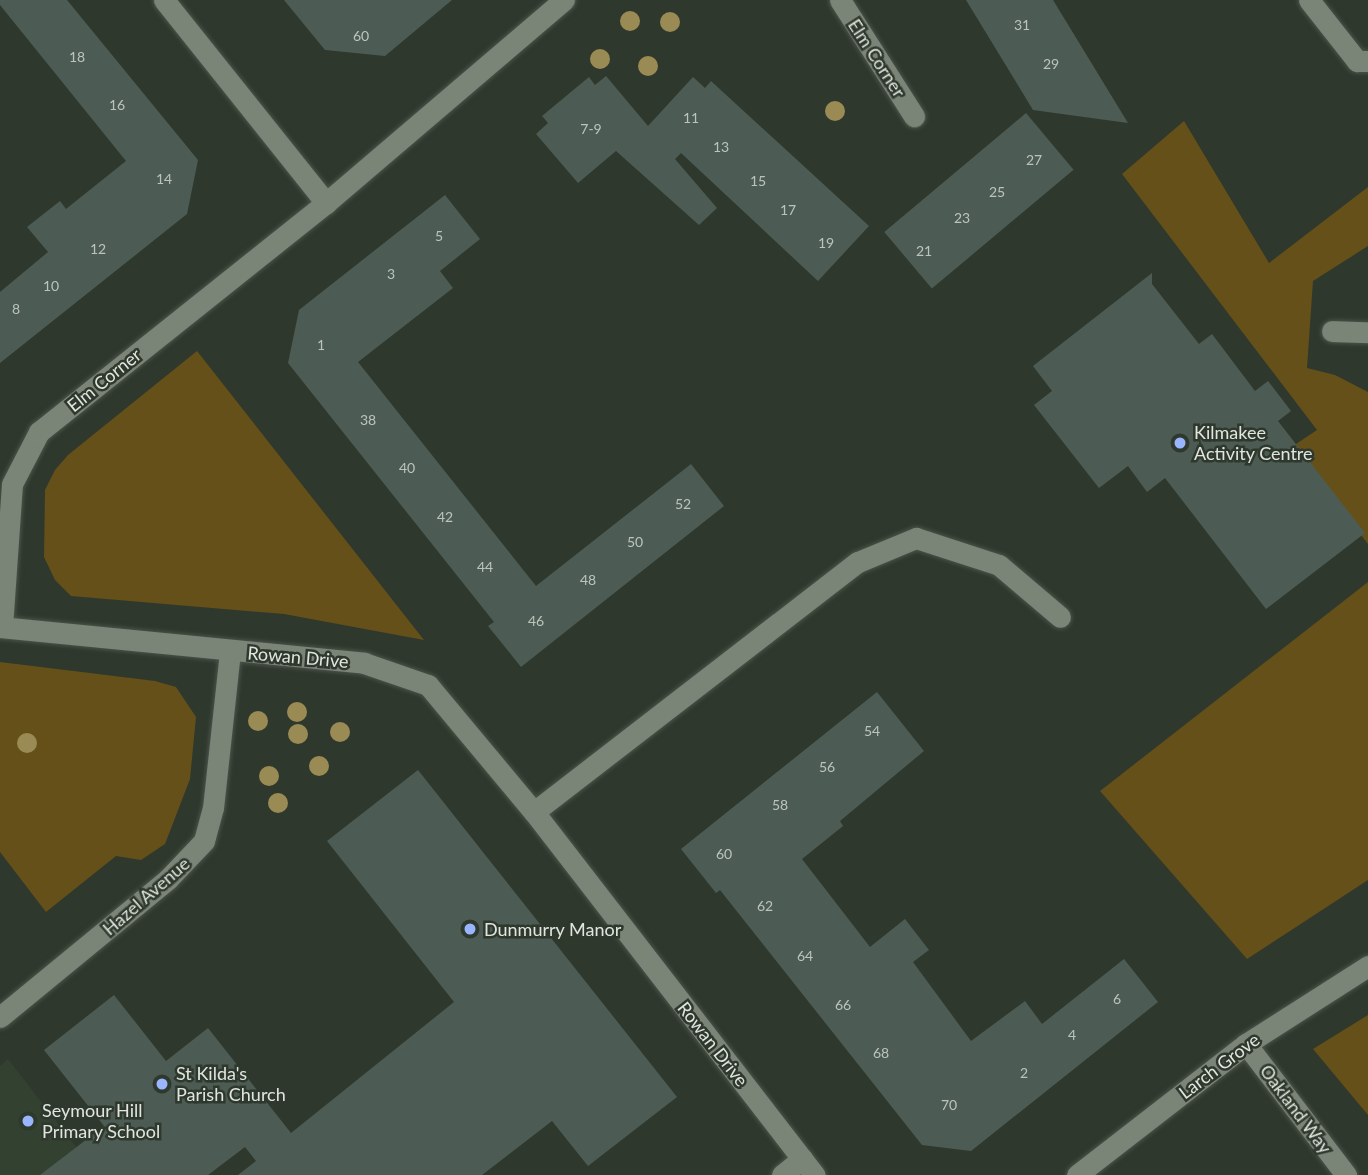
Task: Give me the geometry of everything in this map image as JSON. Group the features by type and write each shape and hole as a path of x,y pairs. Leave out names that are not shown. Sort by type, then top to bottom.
{"street":[{"path":"164,0 326,203"},
{"name":"Elm Corner","path":"1,627 12,484 39,432 326,203 564,0"},
{"name":"Elm Corner","path":"840,0 914,116"},
{"path":"1309,0 1357,61 1368,61"},
{"path":"1332,331 1368,332"},
{"path":"534,812 858,562 916,538 999,565 1060,617"},
{"name":"Rowan Drive","path":"1,627 364,663 428,685 534,812 808,1167"},
{"name":"Hazel Avenue","path":"0,1017 159,887 204,841 213,808 230,651"},
{"name":"Larch Grove","path":"1077,1175 1246,1044 1368,966"},
{"name":"Oakland Way","path":"1246,1044 1346,1175"},
{"path":"782,1175 808,1167"}],"shaded area":[{"path":"1184,121 1269,263 1368,187 1368,246 1313,281 1307,368 1335,375 1368,392 1368,544 1293,446 1317,430 1122,174"},
{"path":"197,351 424,640 284,614 71,596 55,580 44,557 45,490 55,470 68,455"},
{"path":"1368,582 1368,880 1247,959 1100,791"},
{"path":"0,662 155,681 176,687 196,717 190,779 165,844 141,860 116,856 46,912 0,852"},
{"path":"1368,1015 1368,1115 1313,1049"},
{"name":"Seymour Hill Primary School","path":"8,1059 98,1175 0,1175 0,1066"}],"building":[{"path":"0,0 67,0 198,160 187,214 0,363 0,292 48,252 27,227 60,201 66,209 126,161 0,5"},
{"path":"284,0 452,0 385,56 325,50"},
{"path":"966,0 1053,0 1128,123 1033,110"},
{"path":"606,76 648,126 693,77 705,88 711,81 869,226 818,281 681,153 675,159 717,208 699,225 616,151 578,183 536,134 548,123 542,116 589,77 595,85"},
{"path":"1026,113 1074,170 932,289 884,232"},
{"path":"445,195 480,239 440,271 453,288 358,362 536,586 691,464 724,506 521,667 488,626 494,622 288,363 299,310"},
{"name":"Kilmakee Activity Centre","path":"1152,273 1152,284 1199,344 1212,334 1255,391 1268,381 1291,411 1278,421 1365,533 1266,609 1165,478 1147,492 1128,466 1099,488 1034,405 1052,391 1033,366"},
{"path":"877,692 924,751 840,821 843,826 802,859 870,947 905,919 929,950 913,962 971,1041 1025,1001 1042,1024 1124,959 1158,1002 971,1151 922,1145 720,890 716,893 681,849"},
{"name":"Dunmurry Manor","path":"418,770 677,1097 588,1166 552,1121 482,1175 238,1175 256,1161 245,1147 208,1175 40,1175 104,1126 44,1050 114,995 166,1061 208,1028 291,1133 454,1002 327,841"}],"place":[{"name":"Kilmakee Activity Centre","path":"1180,443"},
{"name":"Dunmurry Manor","path":"470,929"},
{"name":"St Kilda's Parish Church","path":"162,1084"},
{"name":"Seymour Hill Primary School","path":"28,1121"}]}
